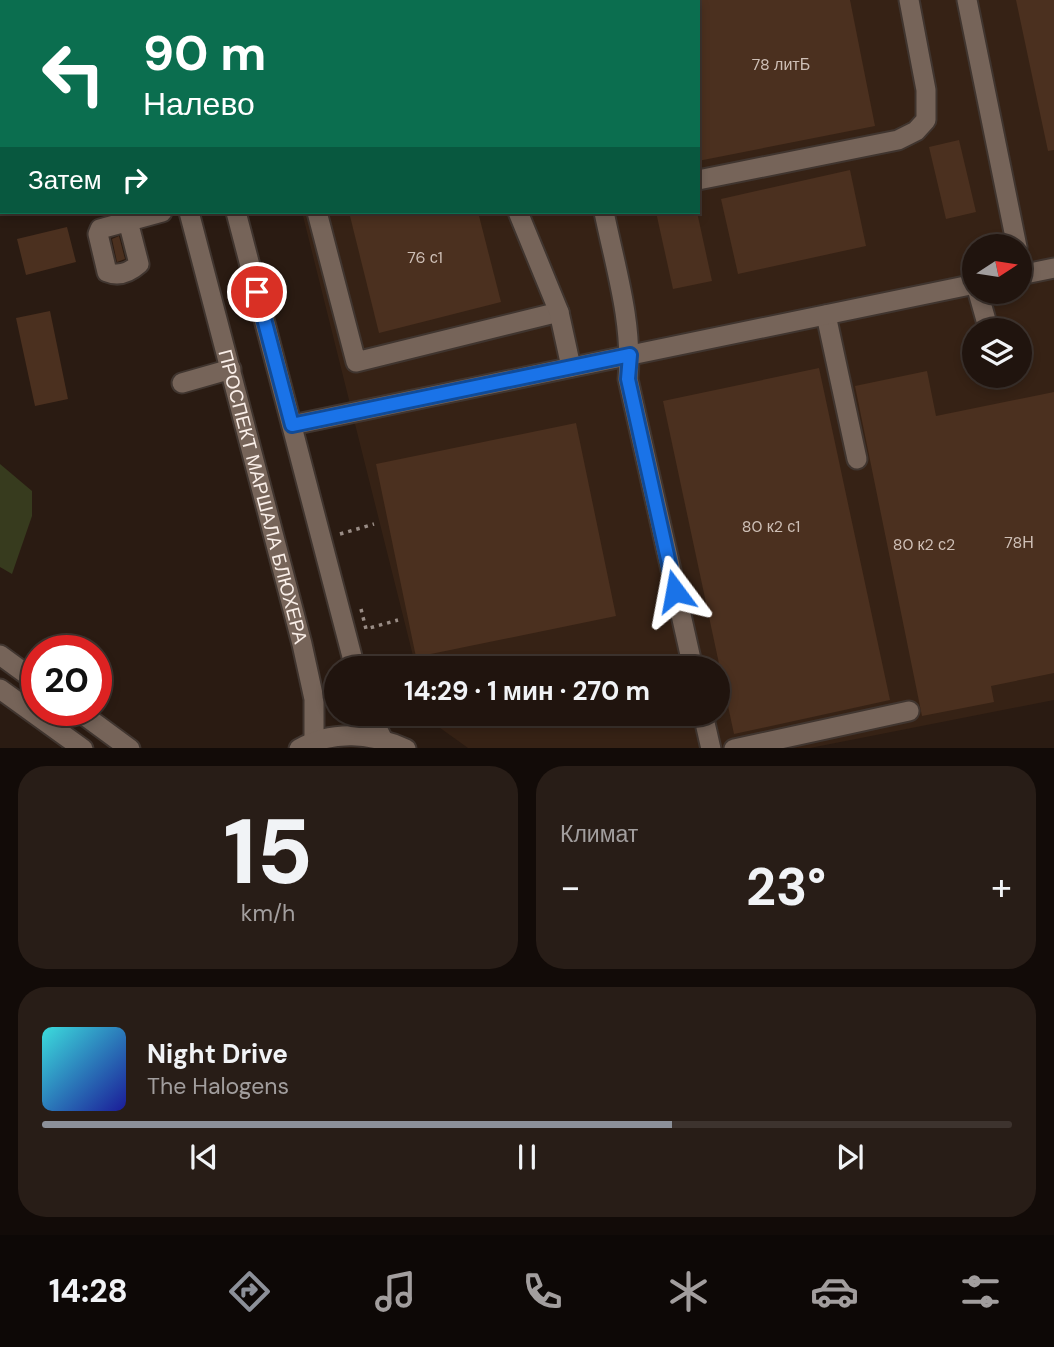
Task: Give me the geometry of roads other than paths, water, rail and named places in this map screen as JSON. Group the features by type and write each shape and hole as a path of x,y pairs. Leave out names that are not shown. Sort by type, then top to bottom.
{"street":[{"path":"700,180 898,140 916,131 926,120 926,90 909,0"},
{"path":"967,0 1014,234"},
{"path":"128,221 154,214"},
{"name":"ПРОСПЕКТ МАРШАЛА БЛЮХЕРА","path":"191,214 314,699 306,745"},
{"path":"237,214 352,656"},
{"path":"318,214 356,362 559,312"},
{"path":"519,214 559,312 571,367"},
{"path":"604,214 630,355 630,390 690,656"},
{"path":"1032,269 1054,268"},
{"path":"292,425 962,287"},
{"path":"826,315 857,459"},
{"path":"182,383 231,369"},
{"path":"0,655 21,670"},
{"path":"0,689 83,748"},
{"path":"734,748 909,711"},
{"path":"99,726 130,748"},
{"path":"376,726 383,740"},
{"path":"706,726 711,748"},
{"path":"306,745 351,735 383,740 406,748"}]}
